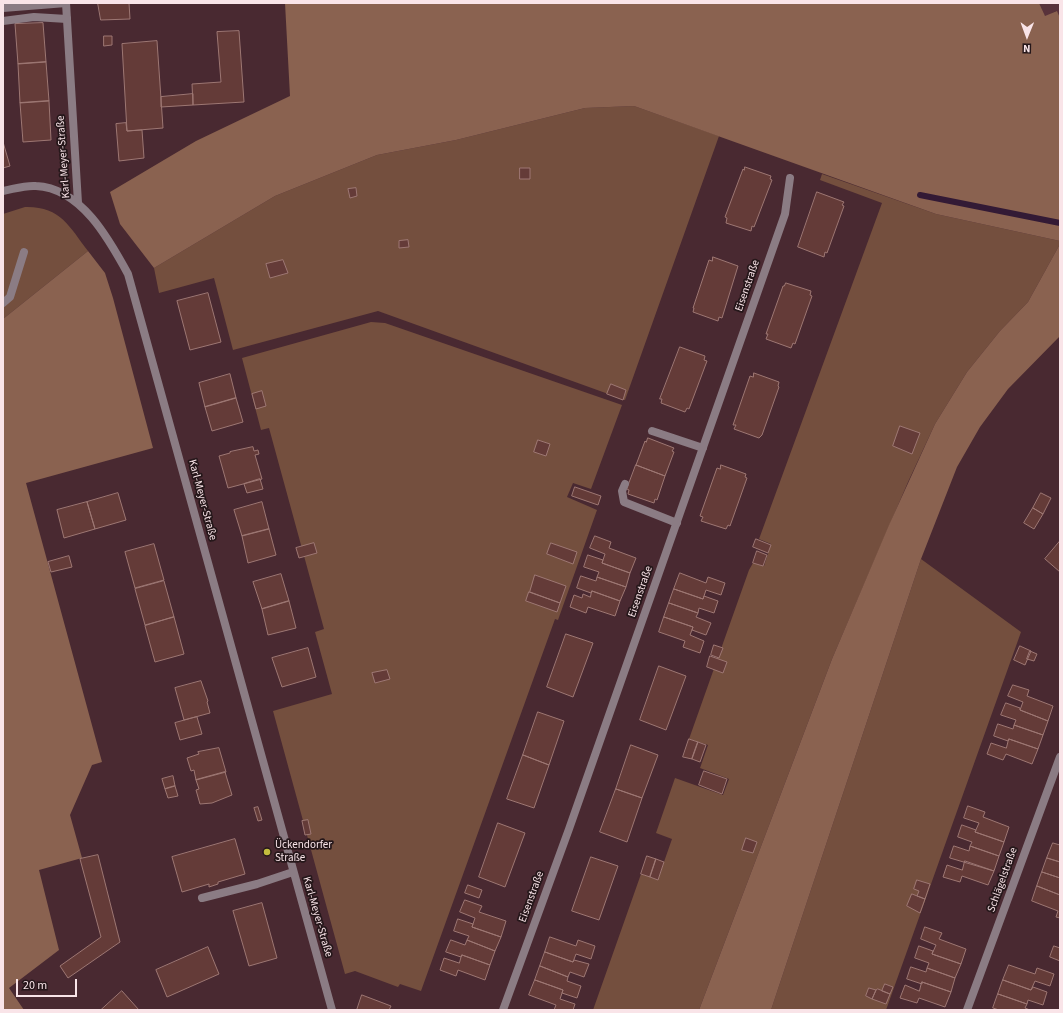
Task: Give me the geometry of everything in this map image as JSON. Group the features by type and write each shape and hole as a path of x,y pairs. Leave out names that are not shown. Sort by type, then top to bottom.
{"street":[{"path":"3,8 66,3"},
{"name":"Karl-Meyer-Straße","path":"66,3 78,203 99,228 122,261 135,293 332,1010"},
{"path":"3,21 34,17 67,18"},
{"name":"Eisenstraße","path":"503,1010 677,524 785,214 790,178"},
{"path":"3,191 30,186 43,186 65,193 78,203"},
{"path":"3,302 10,297 24,252"},
{"path":"652,431 703,448"},
{"path":"625,484 622,491 624,502 677,524"},
{"name":"Schlägelstraße","path":"967,1010 1060,757"},
{"path":"202,898 257,884 293,872"}],"shaded area":[{"path":"285,3 1039,3 1045,16 1057,11 1060,18 1060,241 936,214 634,106 585,108 456,140 377,155 275,196 154,268 120,224 110,192 196,141 290,96"},
{"path":"1039,3 1060,3 1060,18 1056,11 1045,17"},
{"path":"634,106 719,136 625,400 378,311 233,350 214,278 159,293 154,268 275,196 377,155 456,140 585,108"},
{"path":"822,174 936,214 1060,241 1060,244 1028,302 1000,331 967,372 935,424 908,482 832,659 699,1010 593,1010 641,874 658,879 672,839 656,833 675,778 723,795 729,779 700,768 708,745 689,739 749,570 753,563 764,566 771,544 759,539 882,203 820,180"},
{"path":"25,207 47,210 55,214 69,226 88,251 3,319 3,214"},
{"path":"1060,244 1060,336 1008,389 980,427 957,467 921,559 771,1010 699,1010 832,659 889,525 935,424 967,372 1000,331 1028,302"},
{"path":"88,251 105,273 153,448 26,483 102,762 92,765 70,815 82,858 39,870 59,950 9,988 24,1010 3,1010 3,319"},
{"path":"371,322 385,323 622,405 591,489 573,483 567,497 597,510 558,620 555,619 421,991 400,984 398,987 355,971 345,974 273,711 332,694 315,632 324,629 269,428 261,430 242,358"},
{"path":"921,559 1021,632 886,1010 771,1010"}],"building":[{"path":"98,3 129,3 130,19 101,20"},
{"path":"43,23 46,62 18,64 15,24"},
{"path":"239,31 244,102 193,105 192,84 221,82 217,32"},
{"path":"104,36 112,36 112,45 104,46"},
{"path":"157,41 163,128 127,131 122,44"},
{"path":"46,62 49,101 20,103 18,64"},
{"path":"193,94 193,105 161,107 161,97"},
{"path":"49,101 51,140 23,142 20,103"},
{"path":"126,123 127,131 142,130 144,158 119,161 116,124"},
{"path":"3,142 10,166 3,168"},
{"path":"745,167 771,176 770,179 772,180 754,227 752,226 751,231 726,223 727,218 725,217"},
{"path":"520,168 530,168 530,179 520,179"},
{"path":"356,188 357,196 350,198 348,189"},
{"path":"817,192 844,202 842,205 844,206 827,253 825,252 824,257 798,247"},
{"path":"408,240 409,247 399,248 399,241"},
{"path":"713,257 738,266 722,318 719,317 718,321 693,312 709,260 712,261"},
{"path":"283,260 288,273 270,278 266,264"},
{"path":"786,283 811,291 810,295 812,296 795,344 793,343 791,348 766,339 768,334 766,334 783,286"},
{"path":"208,293 221,342 190,350 177,301"},
{"path":"680,347 705,356 704,360 707,361 689,409 687,408 685,412 661,403 662,399 660,399"},
{"path":"754,373 779,382 779,387 762,435 759,438 734,429 736,425 733,425 750,376 753,377"},
{"path":"230,374 236,398 205,407 199,383"},
{"path":"611,384 626,390 623,400 607,394"},
{"path":"262,391 266,406 256,409 252,394"},
{"path":"236,398 243,422 212,431 205,407"},
{"path":"900,426 920,433 912,454 893,446"},
{"path":"648,438 674,448 672,451 674,452 665,476 636,465 645,441 646,442"},
{"path":"538,440 550,444 546,456 534,452"},
{"path":"253,447 254,451 258,450 259,454 255,455 262,479 228,488 219,456"},
{"path":"636,465 665,476 657,500 655,499 654,503 628,494 629,490 627,489"},
{"path":"721,465 746,474 745,477 747,478 730,526 728,525 726,529 701,521 703,517 700,516 717,468 720,469"},
{"path":"260,479 263,489 247,493 244,484"},
{"path":"575,487 601,496 598,505 572,496"},
{"path":"118,493 126,520 95,529 87,502"},
{"path":"1041,493 1051,498 1043,514 1033,508"},
{"path":"87,502 95,529 64,538 57,510"},
{"path":"262,502 269,529 242,536 234,510"},
{"path":"1033,508 1043,514 1034,529 1024,523"},
{"path":"269,529 276,555 248,563 242,536"},
{"path":"595,536 611,542 609,548 636,558 630,573 602,563 605,554 590,548"},
{"path":"756,539 771,545 768,553 753,547"},
{"path":"1060,541 1060,572 1045,559"},
{"path":"314,543 317,553 299,558 296,548"},
{"path":"551,543 577,552 573,564 547,554"},
{"path":"154,544 164,580 135,588 125,552"},
{"path":"757,551 767,555 763,566 753,563"},
{"path":"588,555 603,560 602,563 630,573 626,587 597,577 599,572 584,567"},
{"path":"69,556 72,567 51,572 48,562"},
{"path":"680,573 706,583 708,577 725,583 721,595 706,590 703,599 674,589"},
{"path":"281,574 289,601 262,609 253,582"},
{"path":"535,575 566,586 560,603 530,592"},
{"path":"581,576 596,581 597,577 626,587 620,601 592,591 591,593 577,588"},
{"path":"164,581 174,617 145,625 135,589"},
{"path":"674,589 703,599 704,596 718,601 714,613 699,608 698,613 669,603"},
{"path":"592,591 620,601 615,616 588,607 586,613 570,607 574,595 582,598 583,594 590,597"},
{"path":"529,592 560,603 557,612 526,601"},
{"path":"289,601 296,628 268,635 262,609"},
{"path":"669,603 698,613 696,617 711,623 706,635 692,630 693,627 664,617"},
{"path":"174,617 184,654 155,662 145,626"},
{"path":"664,617 693,627 690,635 704,641 700,653 683,647 685,641 659,632"},
{"path":"566,634 593,643 573,697 547,687"},
{"path":"714,645 723,648 719,658 711,655"},
{"path":"1020,646 1031,651 1025,665 1014,660"},
{"path":"308,648 316,677 282,687 272,658"},
{"path":"1030,651 1037,654 1034,661 1027,659"},
{"path":"710,656 727,662 723,673 707,667"},
{"path":"659,666 686,676 666,730 640,720"},
{"path":"387,670 390,679 375,683 372,673"},
{"path":"201,681 208,701 210,713 184,720 175,688"},
{"path":"1013,685 1029,690 1027,696 1053,706 1048,721 1020,710 1023,702 1008,696"},
{"path":"1006,703 1048,721 1043,735 1014,725 1016,720 1001,715"},
{"path":"538,712 564,721 549,765 523,755"},
{"path":"197,717 202,734 180,740 175,723"},
{"path":"998,724 1013,729 1014,725 1043,735 1038,749 1009,739 1008,741 994,736"},
{"path":"689,739 698,742 692,759 683,757"},
{"path":"1009,739 1038,749 1032,764 1006,754 1003,760 987,754 991,743 1006,748"},
{"path":"698,742 706,745 700,762 692,759"},
{"path":"631,745 658,755 642,798 616,789"},
{"path":"219,748 226,772 196,780 194,770 191,771 187,758 199,754 198,752"},
{"path":"523,755 549,765 534,808 507,799"},
{"path":"704,771 727,779 722,794 699,785"},
{"path":"225,772 232,795 212,803 200,804 196,790 199,789 196,780"},
{"path":"173,776 175,786 165,789 162,779"},
{"path":"175,786 178,796 168,798 165,789"},
{"path":"616,789 642,798 627,842 600,832"},
{"path":"968,806 985,812 983,817 1009,827 1004,842 975,832 979,823 964,818"},
{"path":"258,807 262,820 258,821 254,808"},
{"path":"308,820 311,834 305,835 302,821"},
{"path":"498,823 525,833 505,887 479,877"},
{"path":"962,825 976,830 975,832 1004,842 999,856 970,846 972,842 958,837"},
{"path":"746,838 757,842 753,853 742,850"},
{"path":"235,839 245,874 218,882 218,884 209,887 209,884 182,892 172,857"},
{"path":"1053,843 1060,845 1060,862 1047,858"},
{"path":"954,846 969,851 970,846 999,856 994,871 950,858"},
{"path":"98,855 120,942 68,978 60,966 101,937 80,859"},
{"path":"647,856 656,859 650,877 641,874"},
{"path":"591,857 618,866 599,920 572,911"},
{"path":"1047,858 1060,862 1060,878 1042,872"},
{"path":"656,859 664,862 658,880 650,877"},
{"path":"965,861 994,871 988,885 962,876 960,882 943,877 947,865 962,870"},
{"path":"1042,872 1060,878 1060,895 1037,886"},
{"path":"917,880 930,884 925,899 917,896 919,891 914,889"},
{"path":"468,885 482,890 479,898 465,893"},
{"path":"1037,886 1060,895 1060,918 1056,917 1058,911 1032,901"},
{"path":"912,894 925,899 920,913 907,906"},
{"path":"465,900 482,906 479,912 506,921 501,937 472,927 475,918 460,912"},
{"path":"262,903 277,958 249,966 233,911"},
{"path":"458,919 473,924 472,927 501,937 495,951 467,940 469,936 454,931"},
{"path":"925,927 942,933 939,939 966,949 961,964 932,954 936,945 921,939"},
{"path":"550,937 576,946 578,940 595,946 591,959 576,954 573,962 545,952"},
{"path":"451,940 465,945 467,940 495,951 490,965 462,955 461,957 446,952"},
{"path":"919,946 933,951 932,954 961,964 955,978 927,968 929,963 915,958"},
{"path":"1054,946 1060,948 1060,961 1050,957"},
{"path":"208,947 219,974 167,997 156,970"},
{"path":"545,952 573,962 574,960 589,964 584,977 570,972 568,977 540,966"},
{"path":"462,955 490,965 485,980 458,970 456,976 440,970 444,958 459,963"},
{"path":"1009,965 1035,974 1037,968 1054,974 1050,986 1035,981 1031,990 1003,980"},
{"path":"540,966 568,977 567,981 581,986 577,998 562,993 563,990 535,980"},
{"path":"911,967 926,972 927,968 955,978 951,992 922,982 922,984 907,979"},
{"path":"535,980 563,990 560,999 575,1004 573,1010 554,1010 556,1005 529,995"},
{"path":"1003,980 1031,990 1033,987 1047,992 1043,1005 1028,1000 1027,1004 998,994"},
{"path":"922,982 951,992 945,1007 919,998 917,1003 900,998 905,985 919,991"},
{"path":"885,984 893,987 890,994 882,991"},
{"path":"869,988 876,990 872,999 866,996"},
{"path":"878,989 890,994 886,1004 872,999 876,990"},
{"path":"122,991 139,1010 101,1010"},
{"path":"998,994 1027,1004 1025,1008 1030,1010 999,1010 993,1008"},
{"path":"362,995 391,1006 389,1010 357,1010"}],"waterway":[{"path":"920,195 1060,223"}],"place":[{"name":"Ückendorfer Straße","path":"267,852"}]}
